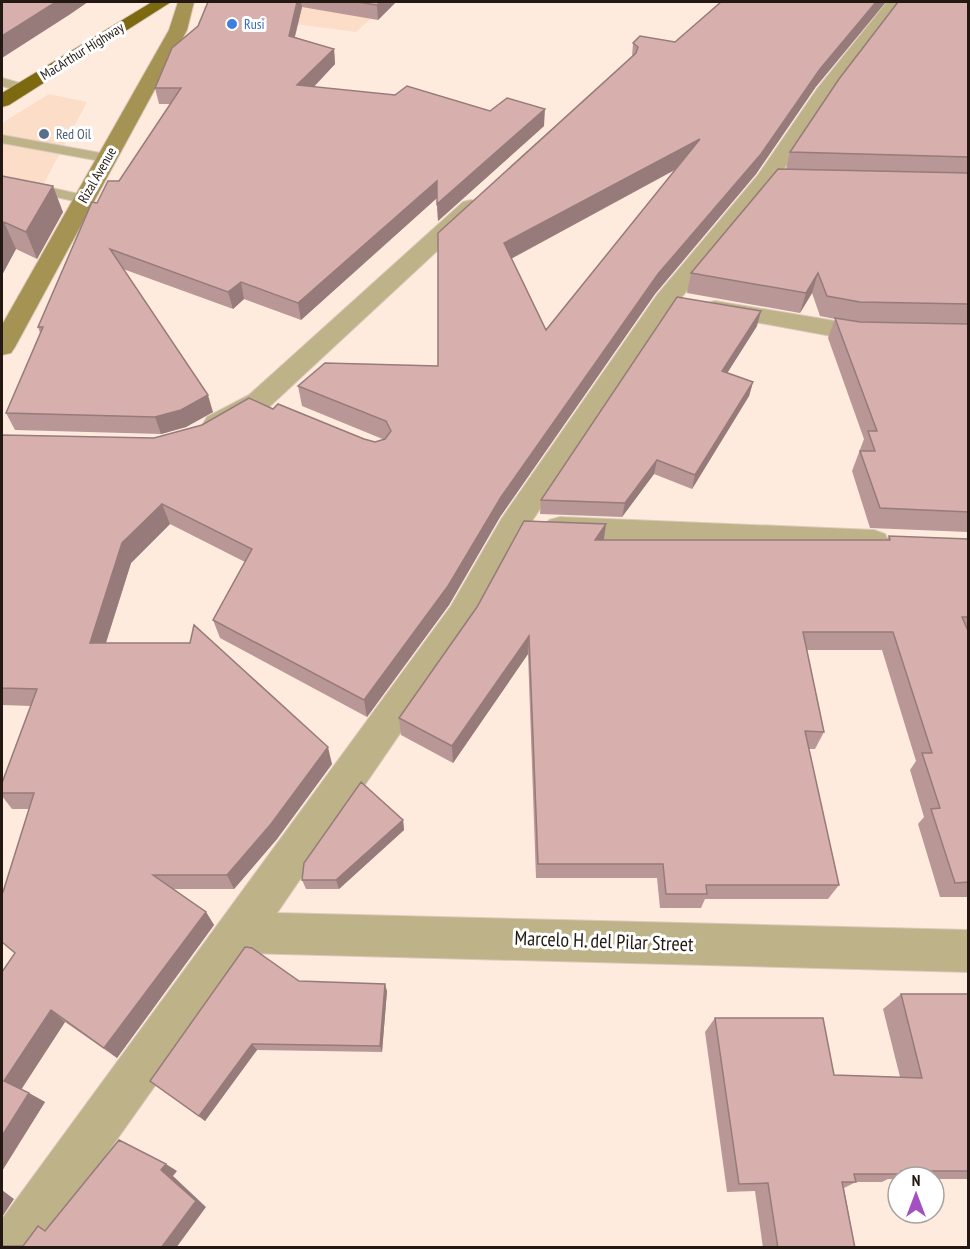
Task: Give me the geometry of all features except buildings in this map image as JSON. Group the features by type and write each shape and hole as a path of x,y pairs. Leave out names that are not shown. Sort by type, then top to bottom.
{"highway":[{"name":"MacArthur Highway","path":"2,101 163,2"}],"street":[{"name":"Rizal Avenue","path":"2,347 178,30 186,2"},
{"path":"9,1248 239,932 463,615 513,526 666,300 778,179 824,93 895,2"},
{"path":"196,436 270,406 485,193"},
{"path":"666,300 853,332 899,333"},
{"path":"513,526 896,543"},
{"name":"Marcelo H. del Pilar Street","path":"239,932 969,951"}],"lane":[{"path":"2,82 23,88"},
{"path":"2,139 106,158"},
{"path":"2,181 83,199"}],"shaded area":[{"path":"212,2 390,2 356,32 224,15 201,8"},
{"path":"49,94 87,102 13,242 2,240 2,123"}],"place":[{"name":"Rusi","path":"232,24"},
{"name":"Red Oil","path":"44,134"}]}
